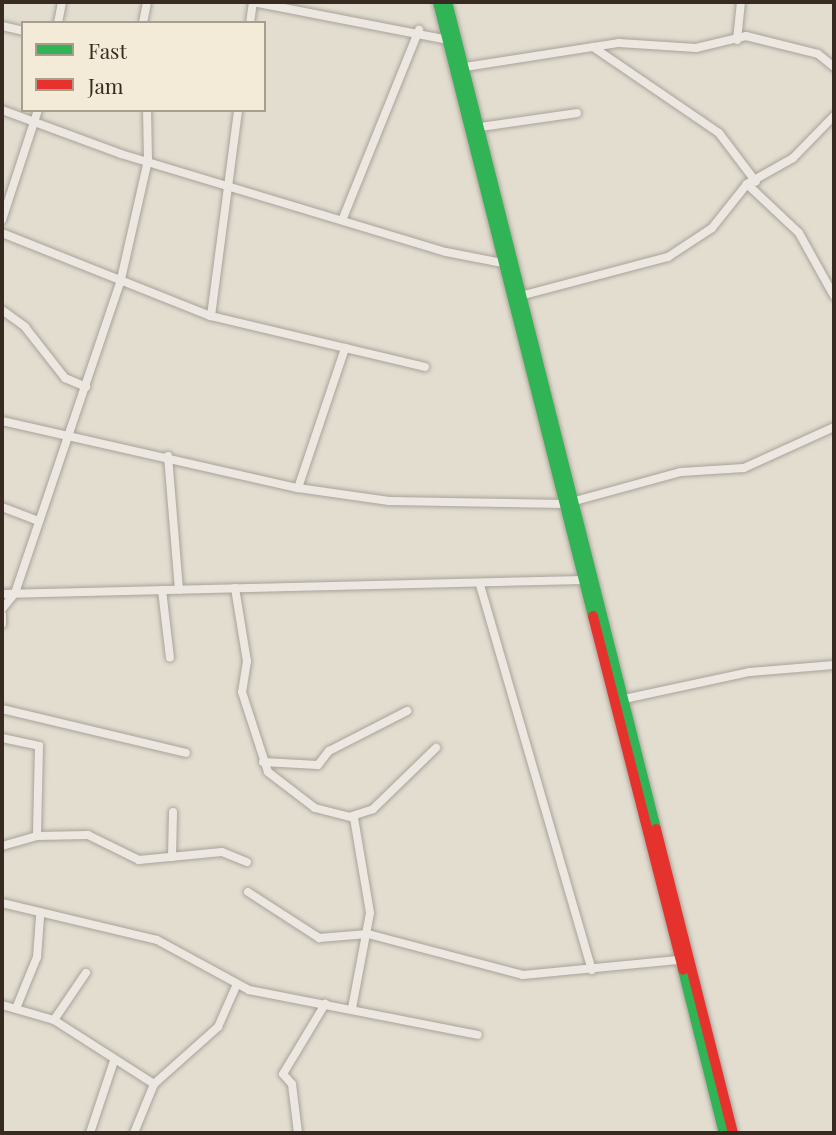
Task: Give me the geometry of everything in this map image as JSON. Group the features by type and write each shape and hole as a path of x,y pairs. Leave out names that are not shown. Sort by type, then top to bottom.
{"street":[{"path":"58,21 62,2"},
{"path":"144,21 147,2"},
{"path":"250,21 253,2 419,30 448,40"},
{"path":"438,2 561,460"},
{"path":"447,2 524,295 561,460 584,580 680,960 733,1133"},
{"path":"737,40 741,2"},
{"path":"430,33 443,21"},
{"path":"2,26 21,31"},
{"path":"343,218 419,30"},
{"path":"465,67 593,47 647,42 696,48 765,38 818,54 834,67"},
{"path":"593,47 719,133 751,183 799,233 834,296"},
{"path":"2,110 148,160 343,218 446,252 507,264"},
{"path":"2,220 37,112"},
{"path":"2,609 15,593 64,434 86,387 121,279 148,160 147,112"},
{"path":"211,316 238,112"},
{"path":"481,127 577,113"},
{"path":"524,295 668,257 712,228 751,183 793,158 834,116"},
{"path":"2,233 211,316 425,367"},
{"path":"2,310 25,327 65,378 86,387"},
{"path":"298,488 345,348"},
{"path":"2,421 168,456 298,488 389,501 570,503 681,472 744,468 834,427"},
{"path":"168,456 179,590"},
{"path":"570,503 624,699 714,1074 724,1133"},
{"path":"2,507 38,521"},
{"path":"2,594 480,585 584,580"},
{"path":"480,585 592,970"},
{"path":"235,588 247,661 242,692 263,762 274,779 315,808 352,816 373,809 436,748"},
{"path":"162,590 170,658"},
{"path":"2,615 2,624"},
{"path":"624,699 750,672 834,665"},
{"path":"2,709 186,753"},
{"path":"263,762 318,765 329,751 407,711"},
{"path":"2,738 38,746 37,835"},
{"path":"172,857 173,812"},
{"path":"352,816 368,885 368,934 352,1008"},
{"path":"2,846 37,835 102,836 139,860 222,852 247,862"},
{"path":"248,892 319,938 368,934 523,975 680,960"},
{"path":"2,903 40,917 86,920 157,940 236,984 478,1035"},
{"path":"17,1006 37,957 40,917"},
{"path":"54,1020 86,973"},
{"path":"134,1133 155,1084 218,1027 236,984"},
{"path":"298,1133 292,1084 283,1074 325,1004"},
{"path":"2,1005 17,1006 54,1020 114,1061 155,1084"},
{"path":"90,1133 114,1061"}],"traffic: fast":[{"path":"438,2 593,616"},
{"path":"447,2 656,829"},
{"path":"683,970 724,1133"}],"traffic: jam":[{"path":"593,616 683,970"},
{"path":"656,829 733,1133"}]}
